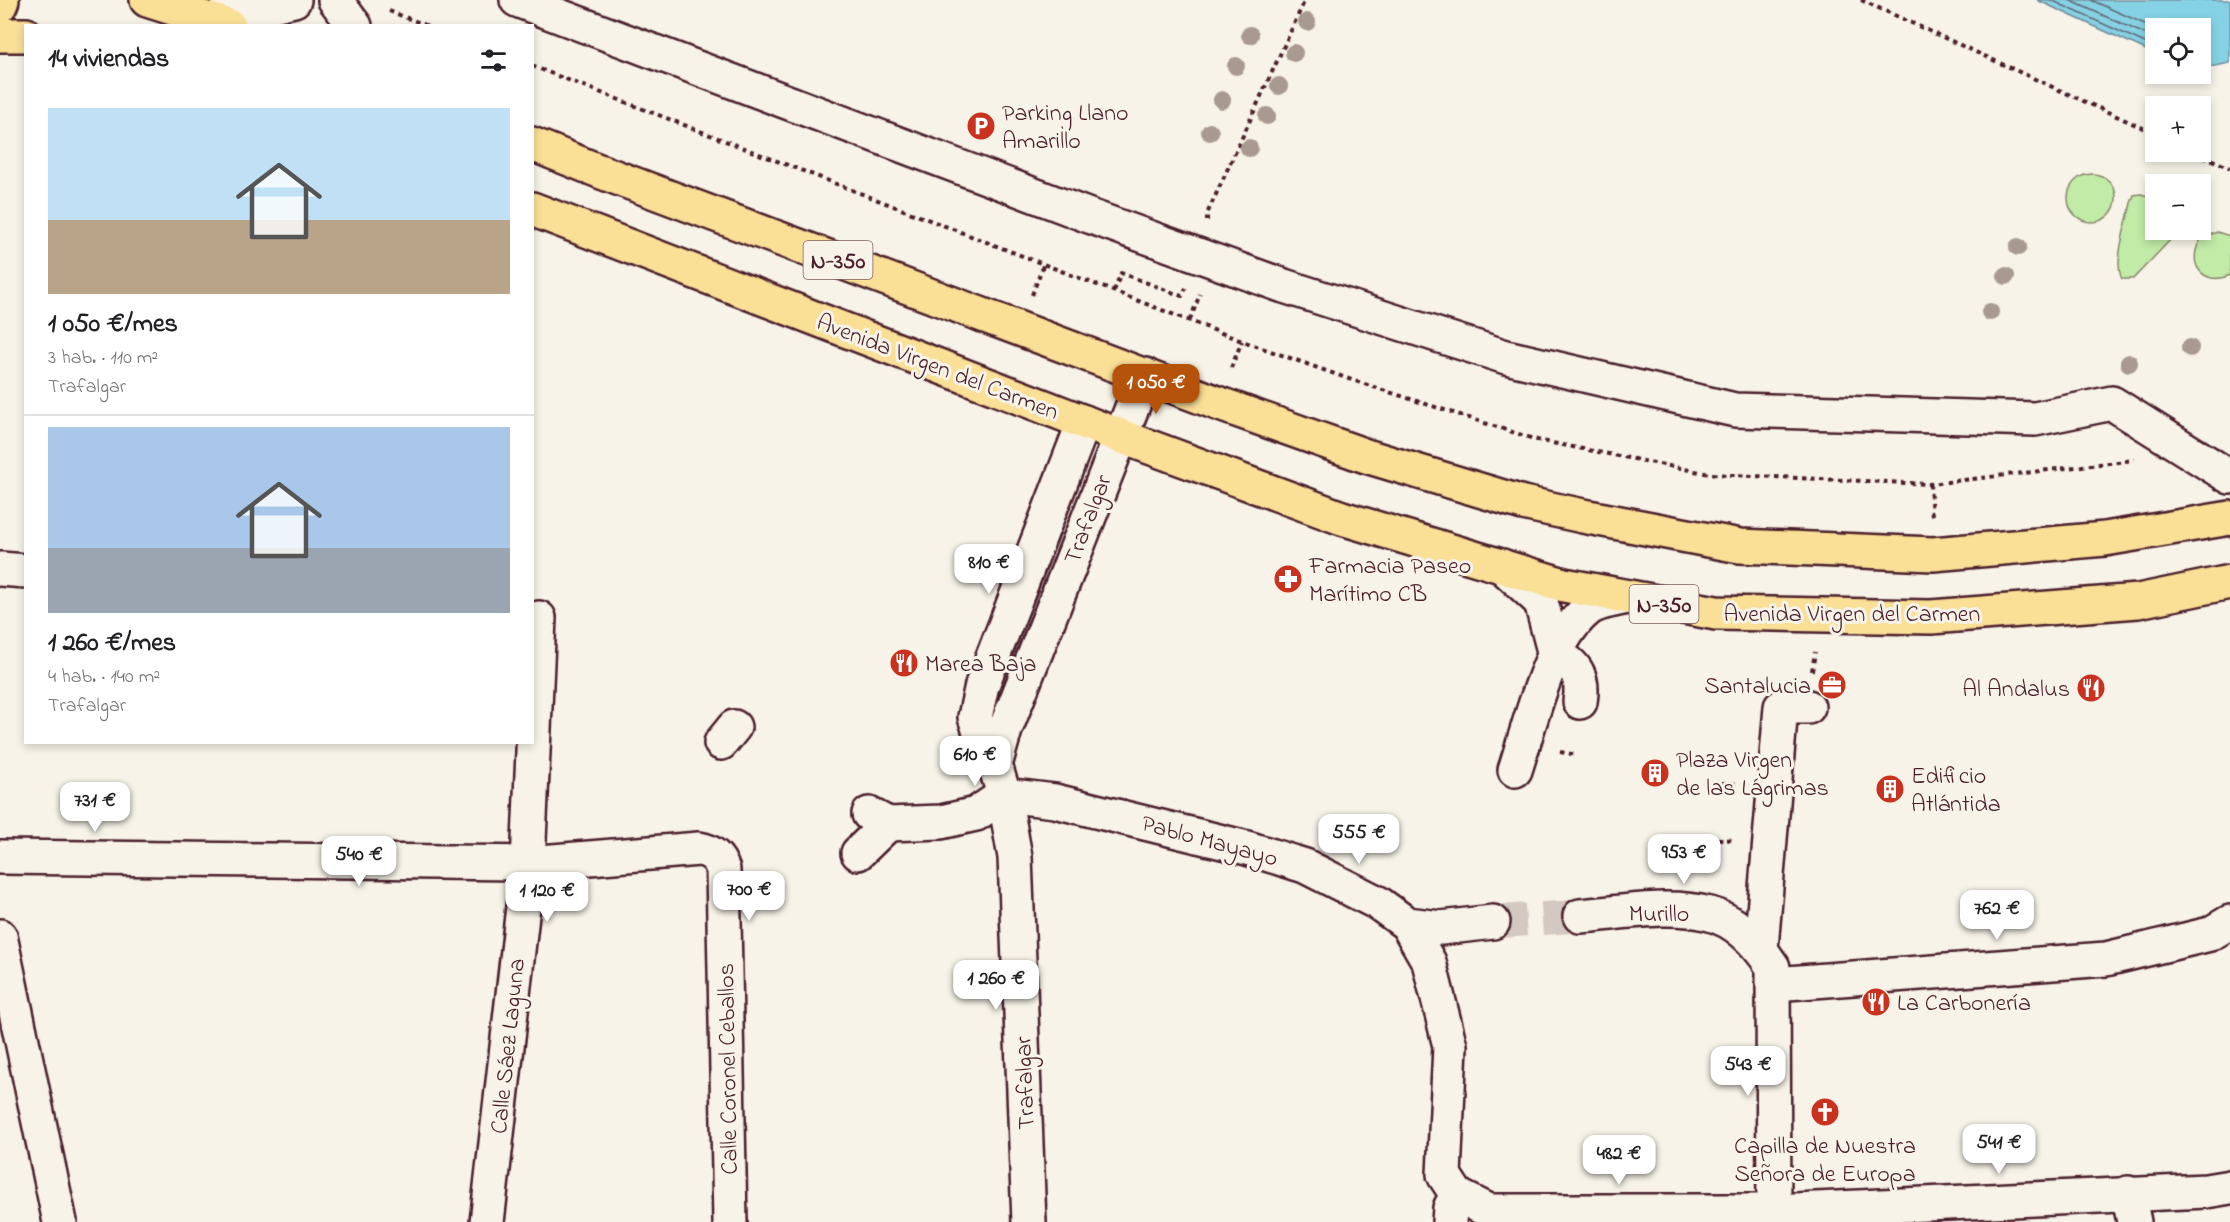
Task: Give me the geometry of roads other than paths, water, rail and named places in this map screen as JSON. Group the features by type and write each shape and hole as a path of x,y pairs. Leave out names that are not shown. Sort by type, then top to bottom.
{"highway":[{"path":"0,5 2,0"},
{"path":"147,0 221,22"},
{"path":"0,36 24,35"},
{"name":"N-350","path":"534,145 1217,404 1366,456 1523,503 1740,546 1933,554 2105,539 2230,518"},
{"name":"Avenida Virgen del Carmen","path":"534,210 1120,436 1342,518 1564,585 1716,613 1931,618 2138,601 2230,582"}],"street":[{"path":"221,22 294,0"},
{"path":"335,0 354,24"},
{"path":"517,0 1092,217 1204,272 1284,286 1506,357 1735,410 2036,419 2112,403 2230,477"},
{"name":"Trafalgar","path":"1000,780 1005,730 1144,375"},
{"name":"Trafalgar","path":"1029,1222 1016,857 1000,780 975,717 982,685 1084,422"},
{"path":"1502,566 1541,602 1555,655 1570,663 1580,678 1582,690 1580,702"},
{"path":"0,569 24,571"},
{"path":"1515,770 1555,655 1568,630 1589,608 1627,597"},
{"name":"Calle Sáez Laguna","path":"487,1222 528,863 542,619"},
{"path":"1761,948 1781,707 1808,707"},
{"path":"858,853 878,819 941,822 976,813 1000,780"},
{"name":"Pablo Mayayo","path":"1000,780 1055,801 1247,848 1305,866 1378,903 1407,924 1429,962 1450,1046 1444,1174 1453,1209"},
{"name":"Calle Coronel Ceballos","path":"0,857 528,863 699,849 725,858 723,870 730,1222"},
{"name":"Murillo","path":"1580,916 1674,909 1711,914 1740,930 1761,948 1773,967 1774,984 1774,1217"},
{"path":"1407,924 1441,928 1492,922"},
{"path":"1774,984 2106,959 2210,934 2230,922"},
{"path":"0,936 60,1222"},
{"path":"1453,1209 1774,1217 2131,1208 2206,1191 2230,1188"}],"water":[{"path":"2037,0 2230,0 2230,63 2211,67 2211,18 2145,18 2145,49"}],"tunnel":[{"path":"1493,922 1580,916"}],"place":[{"name":"Parking Llano Amarillo","path":"981,126"},
{"name":"Farmacia Paseo Marítimo CB","path":"1288,579"},
{"name":"Marea Baja","path":"904,663"},
{"name":"Santalucia","path":"1832,685"},
{"name":"Al Andalus","path":"2091,688"},
{"name":"Plaza Virgen de las Lágrimas","path":"1655,773"},
{"name":"Edificio Atlántida","path":"1890,789"},
{"name":"La Carbonería","path":"1876,1002"},
{"name":"Capilla de Nuestra Señora de Europa","path":"1825,1112"}]}
